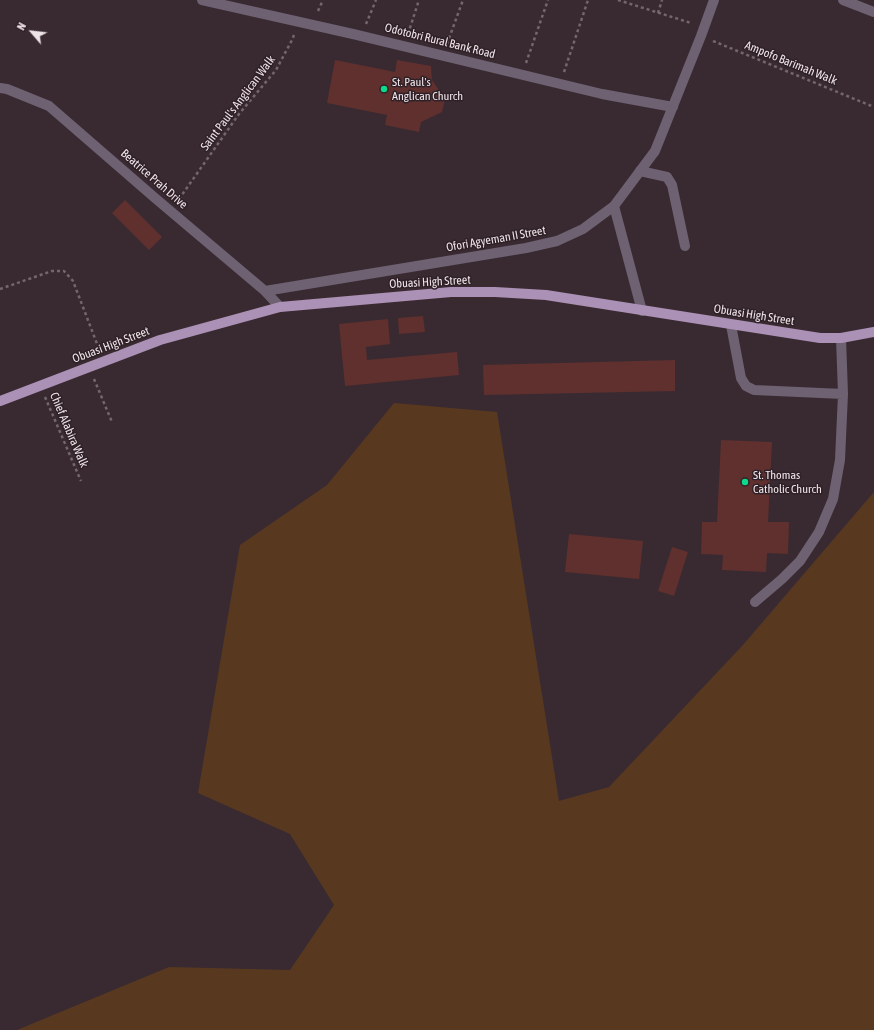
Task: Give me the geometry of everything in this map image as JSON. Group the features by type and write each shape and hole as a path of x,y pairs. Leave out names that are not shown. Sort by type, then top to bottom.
{"main road":[{"name":"Obuasi High Street","path":"0,401 160,340 280,307 451,292 495,292 546,295 820,338 841,338 874,332"}],"street":[{"name":"Odotobri Rural Bank Road","path":"202,0 443,55 602,94 673,107"},
{"name":"Ofori Agyeman II Street","path":"265,291 526,248 557,240 583,229 614,206 655,151 703,32 714,0"},
{"path":"843,0 874,12"},
{"name":"Beatrice Prah Drive","path":"0,88 7,89 49,106 265,291 280,307"},
{"path":"640,172 667,177 672,185 685,246"},
{"path":"614,206 642,311"},
{"path":"731,324 741,378 746,386 754,390 843,394"},
{"path":"755,602 800,561 819,532 833,499 840,460 843,394 841,338"}],"path":[{"path":"362,36 376,0"},
{"path":"404,46 419,0"},
{"path":"443,55 463,0"},
{"path":"522,74 548,0"},
{"path":"560,84 588,0"},
{"name":"Ampofo Barimah Walk","path":"618,0 658,13 874,107"},
{"path":"658,13 662,0"},
{"name":"Saint Paul's Anglican Walk","path":"170,211 239,114 276,70 292,40 298,21"},
{"path":"0,289 52,271 64,271 73,280 104,362"},
{"path":"89,367 112,422"},
{"name":"Chief Alabira Walk","path":"41,386 81,482"}],"shaded area":[{"path":"394,403 497,412 559,801 609,787 743,645 874,492 874,1030 17,1030 169,967 290,970 334,905 290,834 198,793 240,545 327,485"}],"building":[{"name":"St. Paul's Anglican Church","path":"335,60 395,72 397,60 431,66 432,80 445,99 442,112 421,122 419,132 385,125 387,115 327,103"},
{"path":"125,200 162,237 149,250 112,213"},
{"path":"423,316 425,332 399,334 398,318"},
{"path":"388,319 390,344 366,347 367,360 457,352 459,375 345,386 339,324"},
{"path":"675,360 675,391 484,395 483,365"},
{"name":"St. Thomas Catholic Church","path":"721,440 772,442 768,522 789,522 788,554 767,553 766,572 722,570 723,555 701,554 702,522 717,522"},
{"path":"569,534 643,541 639,579 565,572"},
{"path":"672,547 688,552 674,596 658,591"}],"place":[{"name":"St. Paul's Anglican Church","path":"384,89"},
{"name":"St. Thomas Catholic Church","path":"745,482"}]}
